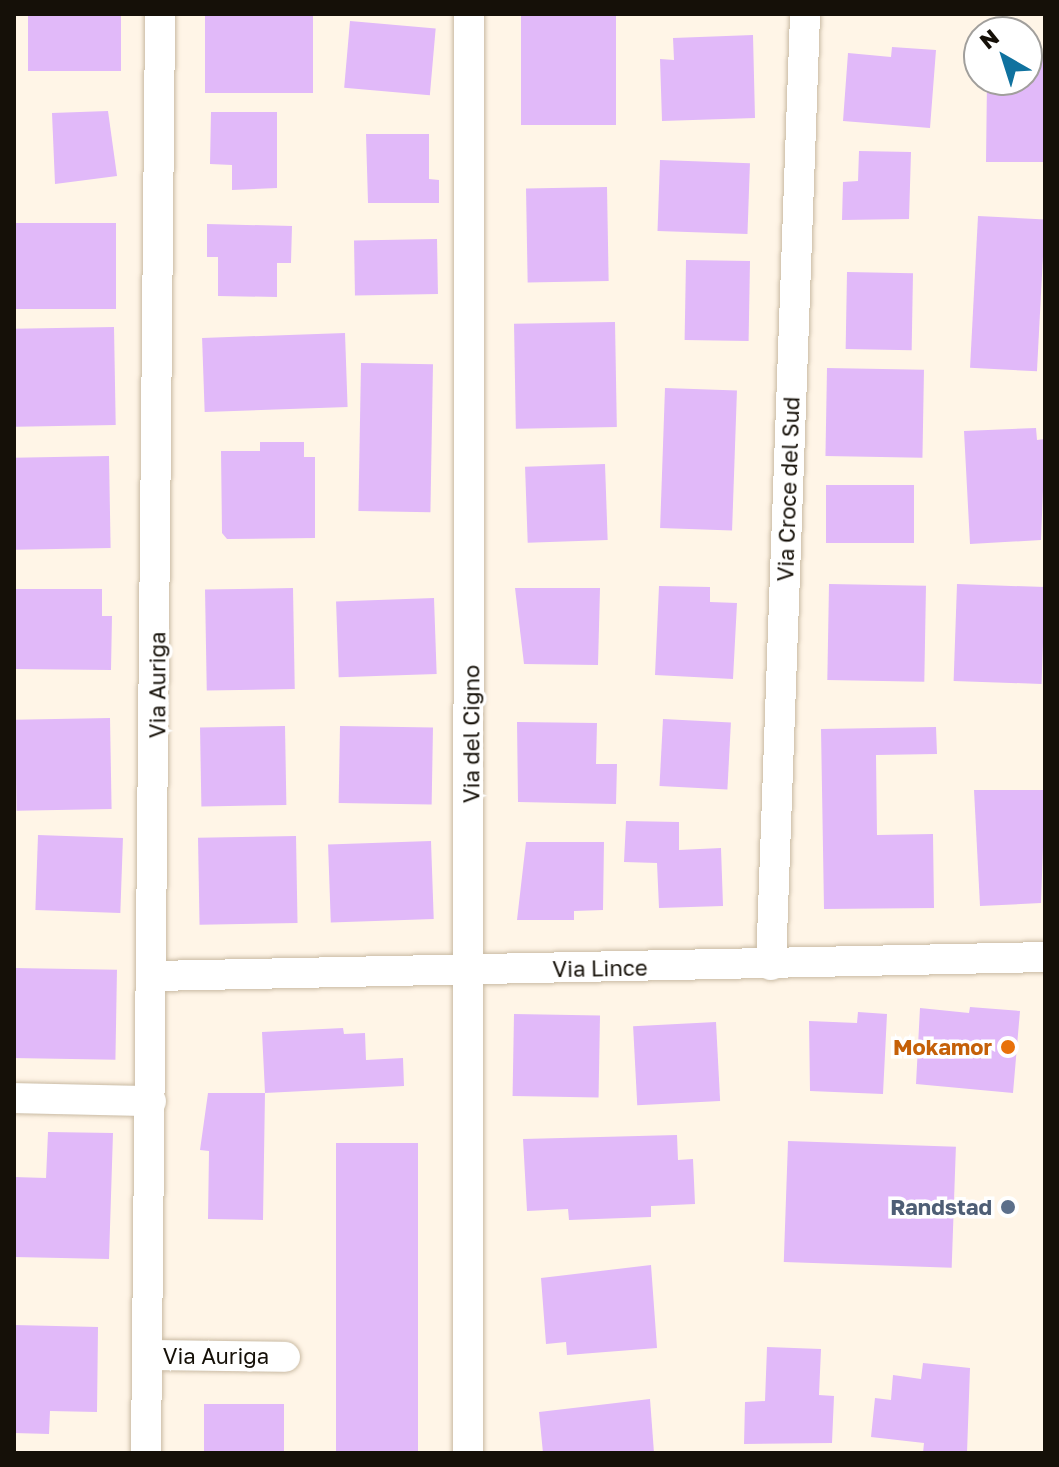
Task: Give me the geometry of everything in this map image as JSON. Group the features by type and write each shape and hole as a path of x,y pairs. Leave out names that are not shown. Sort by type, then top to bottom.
{"street":[{"name":"Via Auriga","path":"146,1453 155,976 160,14"},
{"name":"Via del Cigno","path":"468,1453 471,971 469,14"},
{"name":"Via Croce del Sud","path":"771,965 805,14"},
{"name":"Via Lince","path":"155,976 1045,957"},
{"path":"14,1098 151,1101"},
{"name":"Via Auriga","path":"148,1355 285,1357"}],"building":[{"path":"28,14 121,14 121,71 28,71"},
{"path":"205,14 313,14 313,93 205,93"},
{"path":"521,16 616,16 616,125 521,125"},
{"path":"350,21 436,28 430,95 344,88"},
{"path":"753,35 755,118 662,121 660,59 674,60 673,38"},
{"path":"892,47 936,50 930,128 843,121 848,53 891,57"},
{"path":"1045,56 1045,162 986,162 987,96 1043,96"},
{"path":"108,111 117,176 55,184 52,113"},
{"path":"211,112 277,112 277,188 232,190 232,165 210,164"},
{"path":"366,134 429,134 429,179 439,180 439,203 368,203"},
{"path":"859,151 911,152 909,219 842,220 843,182 858,181"},
{"path":"660,160 750,163 747,234 658,231"},
{"path":"607,187 609,281 528,282 526,188"},
{"path":"978,216 1045,220 1037,371 970,368"},
{"path":"14,223 116,223 116,309 14,309"},
{"path":"207,224 292,226 291,263 277,263 277,297 218,296 218,257 207,257"},
{"path":"437,239 438,294 355,295 354,240"},
{"path":"686,260 750,261 749,341 685,340"},
{"path":"847,272 913,273 912,350 846,349"},
{"path":"615,322 617,427 516,429 514,324"},
{"path":"114,327 116,425 16,427 14,329"},
{"path":"345,333 348,407 205,412 202,338"},
{"path":"361,363 433,364 430,512 358,511"},
{"path":"827,368 924,370 922,458 825,456"},
{"path":"665,388 737,391 732,530 660,528"},
{"path":"1036,428 1037,440 1045,439 1041,540 970,544 964,431"},
{"path":"260,442 304,442 304,457 315,457 315,538 227,539 222,533 221,451 260,451"},
{"path":"109,456 111,548 16,550 14,458"},
{"path":"605,464 608,540 528,543 525,467"},
{"path":"826,485 914,485 914,543 826,543"},
{"path":"829,584 926,586 924,682 827,680"},
{"path":"957,584 1045,587 1042,684 954,681"},
{"path":"659,586 710,587 710,602 737,603 733,679 655,675"},
{"path":"293,588 295,689 207,691 205,590"},
{"path":"515,588 600,588 598,665 524,664"},
{"path":"14,589 102,589 102,616 112,616 111,670 14,669"},
{"path":"434,598 437,674 339,677 336,601"},
{"path":"110,718 112,809 17,811 15,720"},
{"path":"663,719 731,723 727,789 659,786"},
{"path":"517,722 597,723 596,764 617,764 616,804 518,802"},
{"path":"285,726 286,805 201,806 200,727"},
{"path":"340,726 433,728 432,805 339,803"},
{"path":"936,727 937,754 876,755 877,835 933,834 934,908 824,909 821,729"},
{"path":"974,790 1045,790 1041,903 980,906"},
{"path":"626,821 679,822 679,850 721,848 723,906 659,908 657,863 624,862"},
{"path":"38,835 123,838 120,913 35,910"},
{"path":"296,836 298,923 200,925 198,838"},
{"path":"431,841 434,919 331,923 328,845"},
{"path":"526,842 604,842 603,910 574,911 574,920 517,920"},
{"path":"14,968 117,970 115,1060 14,1058"},
{"path":"970,1007 1020,1011 1013,1093 916,1084 920,1008 969,1013"},
{"path":"858,1012 887,1014 883,1094 810,1091 809,1021 857,1023"},
{"path":"514,1014 600,1016 599,1097 513,1096"},
{"path":"716,1022 720,1101 637,1105 633,1026"},
{"path":"343,1028 344,1034 365,1033 366,1060 403,1058 404,1086 265,1093 262,1032"},
{"path":"208,1093 265,1093 263,1220 208,1219 209,1151 200,1150"},
{"path":"48,1132 113,1133 109,1259 14,1257 14,1177 46,1178"},
{"path":"677,1135 678,1160 693,1159 695,1204 651,1206 651,1217 569,1220 568,1209 527,1211 523,1139"},
{"path":"788,1141 956,1147 952,1268 784,1262"},
{"path":"336,1143 418,1143 418,1453 336,1453"},
{"path":"651,1265 657,1348 567,1355 566,1342 546,1344 541,1278"},
{"path":"14,1325 98,1327 97,1412 50,1411 49,1434 14,1433"},
{"path":"767,1347 821,1349 819,1395 834,1396 832,1443 744,1444 745,1402 765,1401"},
{"path":"923,1363 970,1368 967,1453 923,1453 924,1443 871,1437 875,1398 891,1400 893,1375 921,1379"},
{"path":"650,1399 654,1453 543,1453 539,1412"},
{"path":"204,1404 284,1404 284,1453 204,1453"}],"place":[{"name":"Mokamor","path":"1008,1047"},
{"name":"Randstad","path":"1008,1207"}]}
